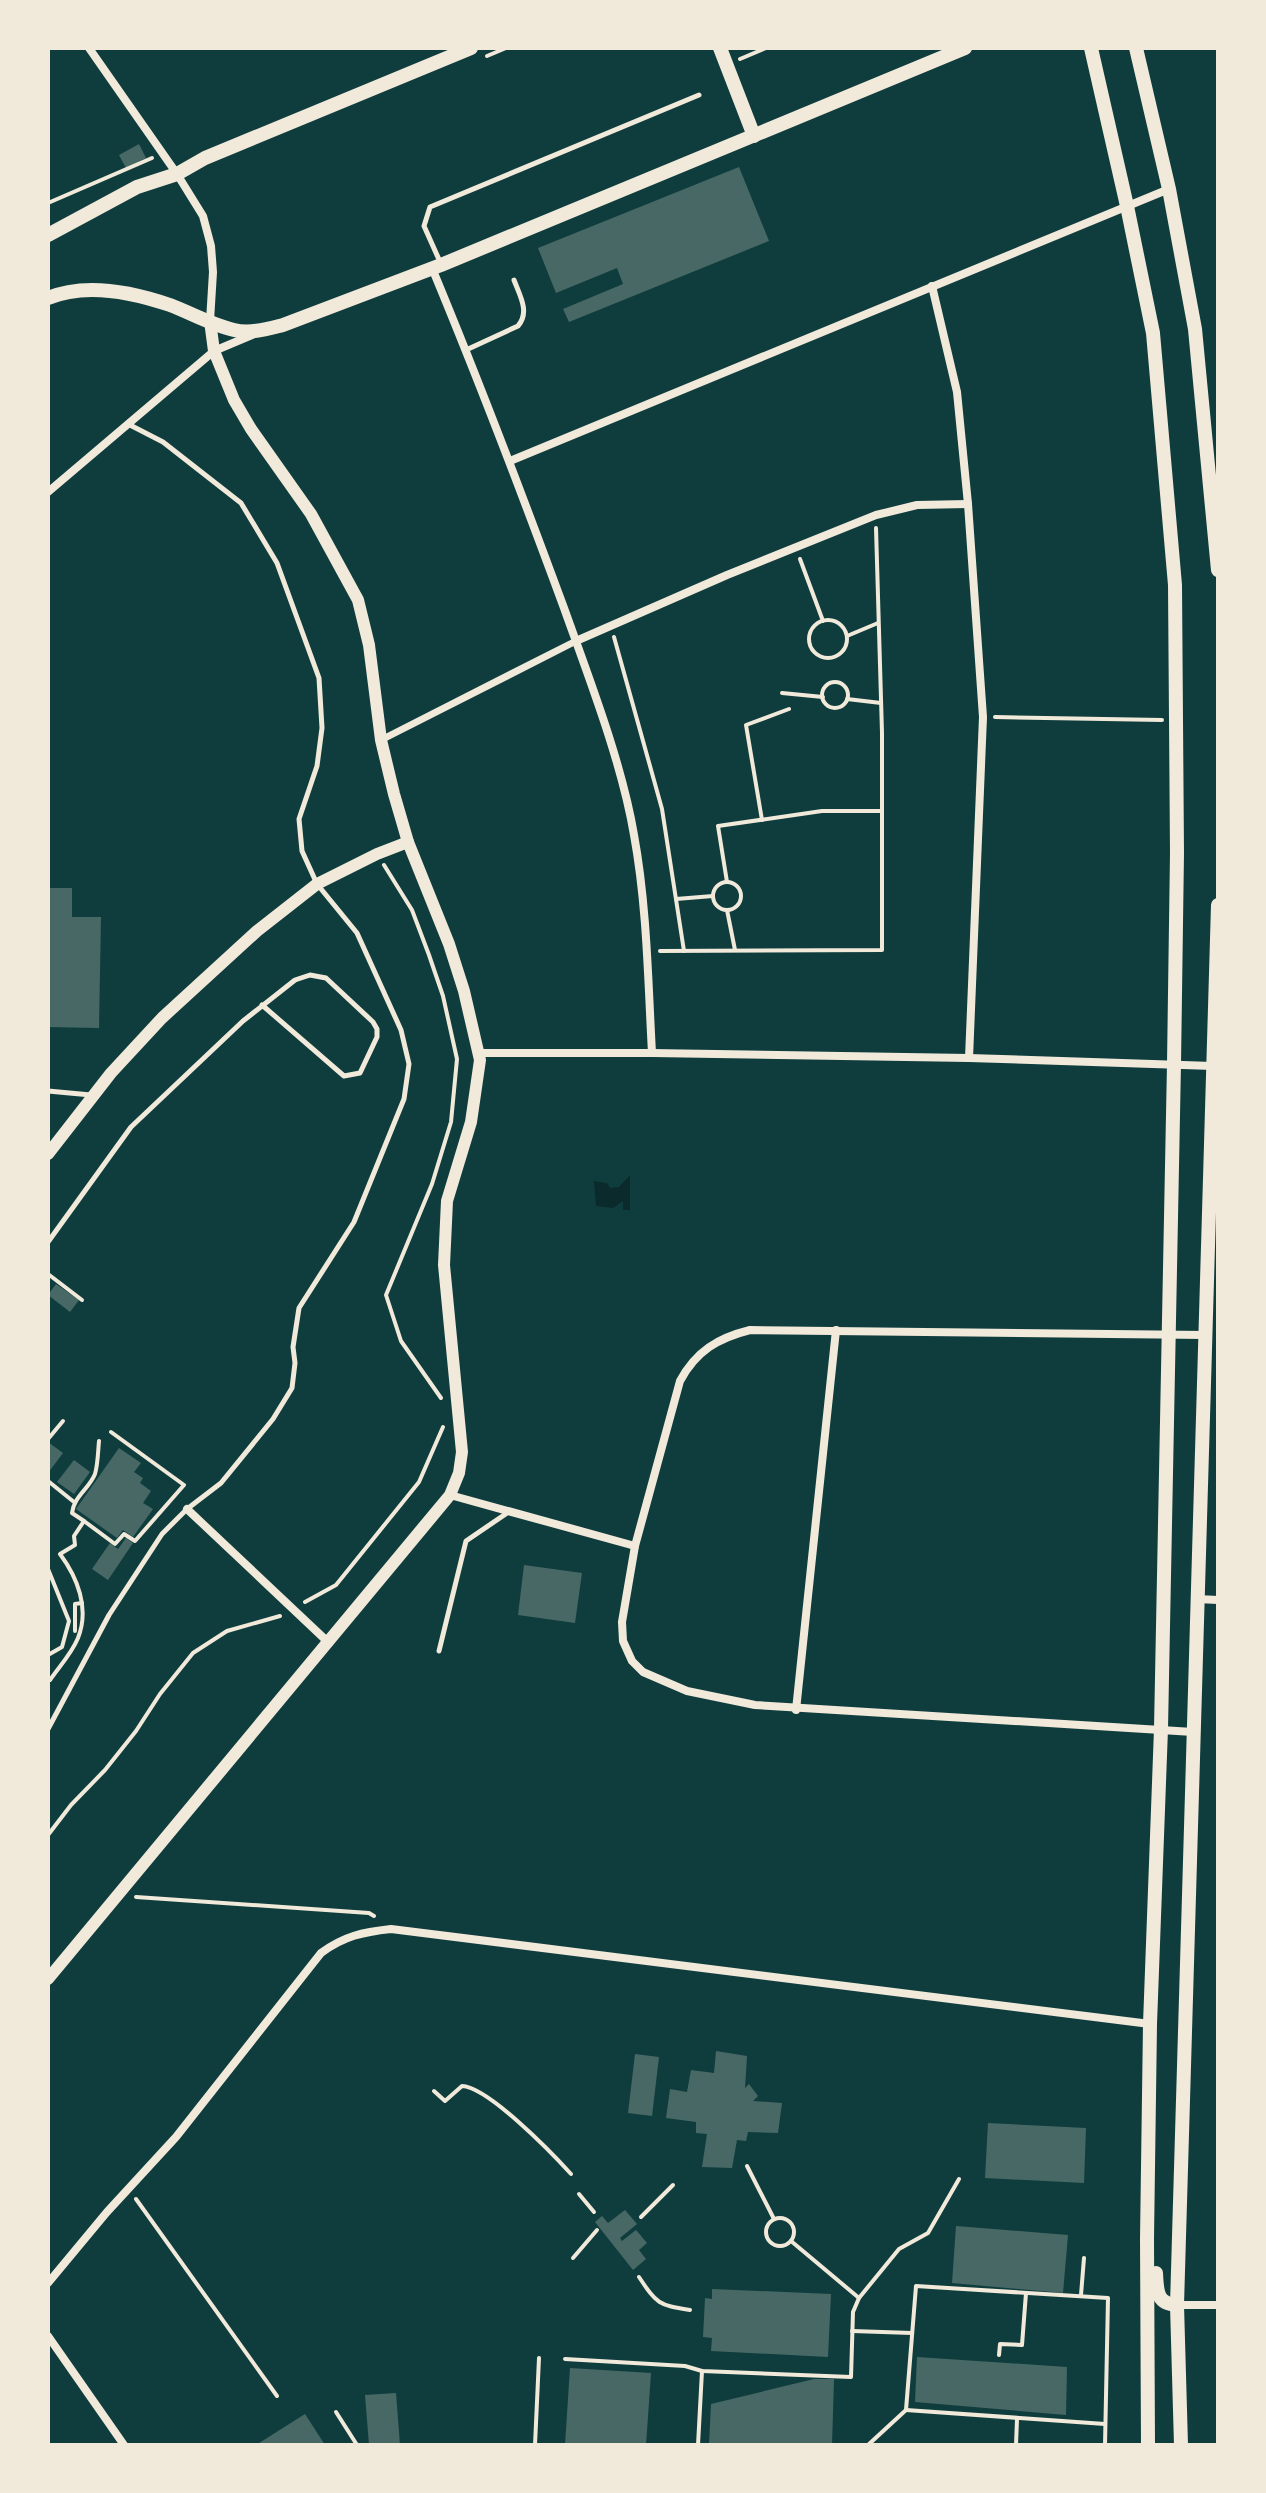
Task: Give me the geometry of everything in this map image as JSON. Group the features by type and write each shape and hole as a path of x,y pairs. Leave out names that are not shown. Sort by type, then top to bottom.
{"main road":[{"path":"48,235 137,187 177,174 205,158 471,48"},
{"path":"720,48 754,136"},
{"path":"50,294 106,289 167,304 236,331 261,331 436,266 965,48"},
{"path":"1091,48 1153,333 1175,585 1174,1064 1161,1729 1150,2024 1148,2445"},
{"path":"1136,48 1169,189 1195,329 1218,570"},
{"path":"1181,2445 1177,2305 1205,1335 1213,1253 1213,1066 1218,905"},
{"path":"1147,2239 1155,2252 1157,2293 1168,2305 1177,2305"}],"street":[{"path":"48,1979 450,1495 459,1473 462,1452 444,1265 447,1201 471,1122 480,1060 453,956 408,842 381,740 369,645 358,600 311,514 234,400 214,351 210,321 211,246 203,216 89,48"},
{"path":"510,461 1169,189"},
{"path":"436,266 465,351 510,461 576,641 615,760 634,832 643,897 652,1053"},
{"path":"932,286 957,392 983,717 969,1058"},
{"path":"48,492 214,351 261,331"},
{"path":"381,740 576,641 876,515 917,505 968,504"},
{"path":"48,1154 94,1095 162,1018 257,931 317,884 408,842"},
{"path":"479,1053 969,1058 1213,1066"},
{"path":"1193,1732 796,1710 755,1705 699,1694 643,1672 632,1661 623,1641 622,1622 635,1546 680,1381 692,1360 726,1336 750,1330 1205,1335"},
{"path":"796,1710 836,1330"},
{"path":"450,1495 635,1546"},
{"path":"187,1509 329,1643"},
{"path":"1197,1599 1218,1600"},
{"path":"48,2283 176,2137 321,1953 340,1939 359,1933 391,1929 1150,2024"},
{"path":"1177,2305 1218,2305"},
{"path":"48,2336 124,2445"}],"lane":[{"path":"436,266 424,226 430,207 699,95"},
{"path":"465,351 518,326 524,319 525,311 514,280"},
{"path":"48,1729 109,1615 162,1534 187,1509 221,1483 273,1419 292,1388 293,1347 299,1308 354,1222 404,1099 409,1064 401,1030 357,933 317,884 302,851 299,819 317,766 322,728 319,678 277,563 241,503 163,442 127,424"},
{"path":"48,1242 131,1127 262,1005 295,980 310,975 326,978 373,1022 377,1037 360,1073 344,1076 262,1005"},
{"path":"48,1091 94,1095"},
{"path":"439,1651 466,1541 510,1511"}],"path":[{"path":"646,951 882,950 881,703 876,515"},
{"path":"798,555 823,621"},
{"path":"823,621 841,625 847,636 840,654 828,658 817,654 809,639 813,628 823,621"},
{"path":"847,636 879,622"},
{"path":"614,636 662,809 684,951"},
{"path":"835,682 846,688 847,699 842,706 835,708 827,705 823,697 827,685 835,682"},
{"path":"782,693 823,697"},
{"path":"847,699 881,703"},
{"path":"762,820 746,725 789,709"},
{"path":"983,717 1176,720"},
{"path":"727,882 718,826 822,811 882,811"},
{"path":"377,854 412,910 443,996 457,1059 451,1122 432,1184 386,1295 401,1341 442,1399"},
{"path":"727,882 736,885 742,896 736,907 727,910 716,905 713,896 716,888 727,882"},
{"path":"676,899 713,896"},
{"path":"727,910 735,950"},
{"path":"48,1274 82,1300"},
{"path":"48,1439 63,1421"},
{"path":"48,1835 71,1805 105,1770 193,1653 227,1631 276,1619 336,1585 419,1482 445,1421"},
{"path":"99,1441 95,1474 74,1502 72,1513 115,1544 124,1534 135,1541 184,1485 111,1432"},
{"path":"48,1481 74,1502"},
{"path":"50,1680 79,1636 83,1603 74,1573 60,1554 75,1545 74,1536 84,1521"},
{"path":"48,1569 69,1621 62,1647 48,1655"},
{"path":"75,1631 75,1604 83,1603"},
{"path":"118,1895 369,1913 391,1929"},
{"path":"434,2091 445,2101 462,2086 469,2086 540,2141 571,2174"},
{"path":"747,2166 774,2219"},
{"path":"565,2359 685,2366 702,2371 851,2377 853,2312 859,2298 899,2249 928,2233 959,2179"},
{"path":"641,2217 673,2185"},
{"path":"128,2189 277,2396"},
{"path":"579,2194 594,2212"},
{"path":"779,2217 790,2222 794,2231 791,2241 778,2246 766,2238 768,2224 779,2217"},
{"path":"573,2258 597,2230"},
{"path":"791,2241 859,2298"},
{"path":"1081,2296 1084,2258"},
{"path":"639,2277 653,2298 663,2306 690,2310"},
{"path":"868,2445 906,2410 916,2286 1108,2298 1105,2445"},
{"path":"999,2355 1000,2344 1022,2345 1026,2293"},
{"path":"852,2331 912,2333"},
{"path":"535,2445 539,2358"},
{"path":"698,2445 702,2371"},
{"path":"906,2410 1105,2424"},
{"path":"336,2412 357,2445"},
{"path":"1016,2445 1017,2418"}],"water":[{"path":"630,1175 630,1210 623,1210 623,1201 613,1208 596,1206 594,1181 607,1183 610,1188 619,1187"}],"building":[{"path":"139,144 146,158 126,168 119,155"},
{"path":"739,167 769,241 569,322 563,309 623,284 617,268 556,293 538,248"},
{"path":"48,888 72,888 72,917 101,917 99,1028 48,1027"},
{"path":"56,1284 79,1300 70,1312 48,1295"},
{"path":"48,1442 63,1453 48,1473"},
{"path":"119,1448 141,1463 134,1472 143,1478 140,1483 151,1491 143,1503 153,1509 133,1537 123,1530 117,1538 76,1509"},
{"path":"74,1460 90,1472 74,1494 57,1482"},
{"path":"126,1538 133,1543 108,1580 92,1569 110,1543 118,1549"},
{"path":"524,1565 582,1573 575,1623 518,1615"},
{"path":"716,2051 747,2056 745,2088 749,2084 758,2096 753,2101 782,2103 778,2133 748,2132 746,2141 737,2140 732,2168 702,2167 707,2134 696,2133 696,2122 666,2118 670,2089 687,2092 691,2070 714,2073"},
{"path":"635,2054 659,2057 652,2116 628,2113"},
{"path":"988,2123 1086,2128 1084,2183 985,2178"},
{"path":"625,2210 637,2224 620,2238 622,2241 636,2230 647,2243 639,2250 646,2259 633,2270 595,2222 602,2216 608,2223"},
{"path":"956,2226 1068,2235 1063,2293 952,2283"},
{"path":"712,2289 831,2294 828,2357 711,2351 712,2338 703,2337 705,2298 712,2299"},
{"path":"917,2357 1067,2367 1066,2415 915,2402"},
{"path":"570,2368 651,2373 646,2445 565,2445"},
{"path":"814,2379 834,2379 832,2445 709,2445 711,2404"},
{"path":"396,2393 400,2445 369,2445 365,2395"},
{"path":"305,2414 325,2445 256,2445"}]}
